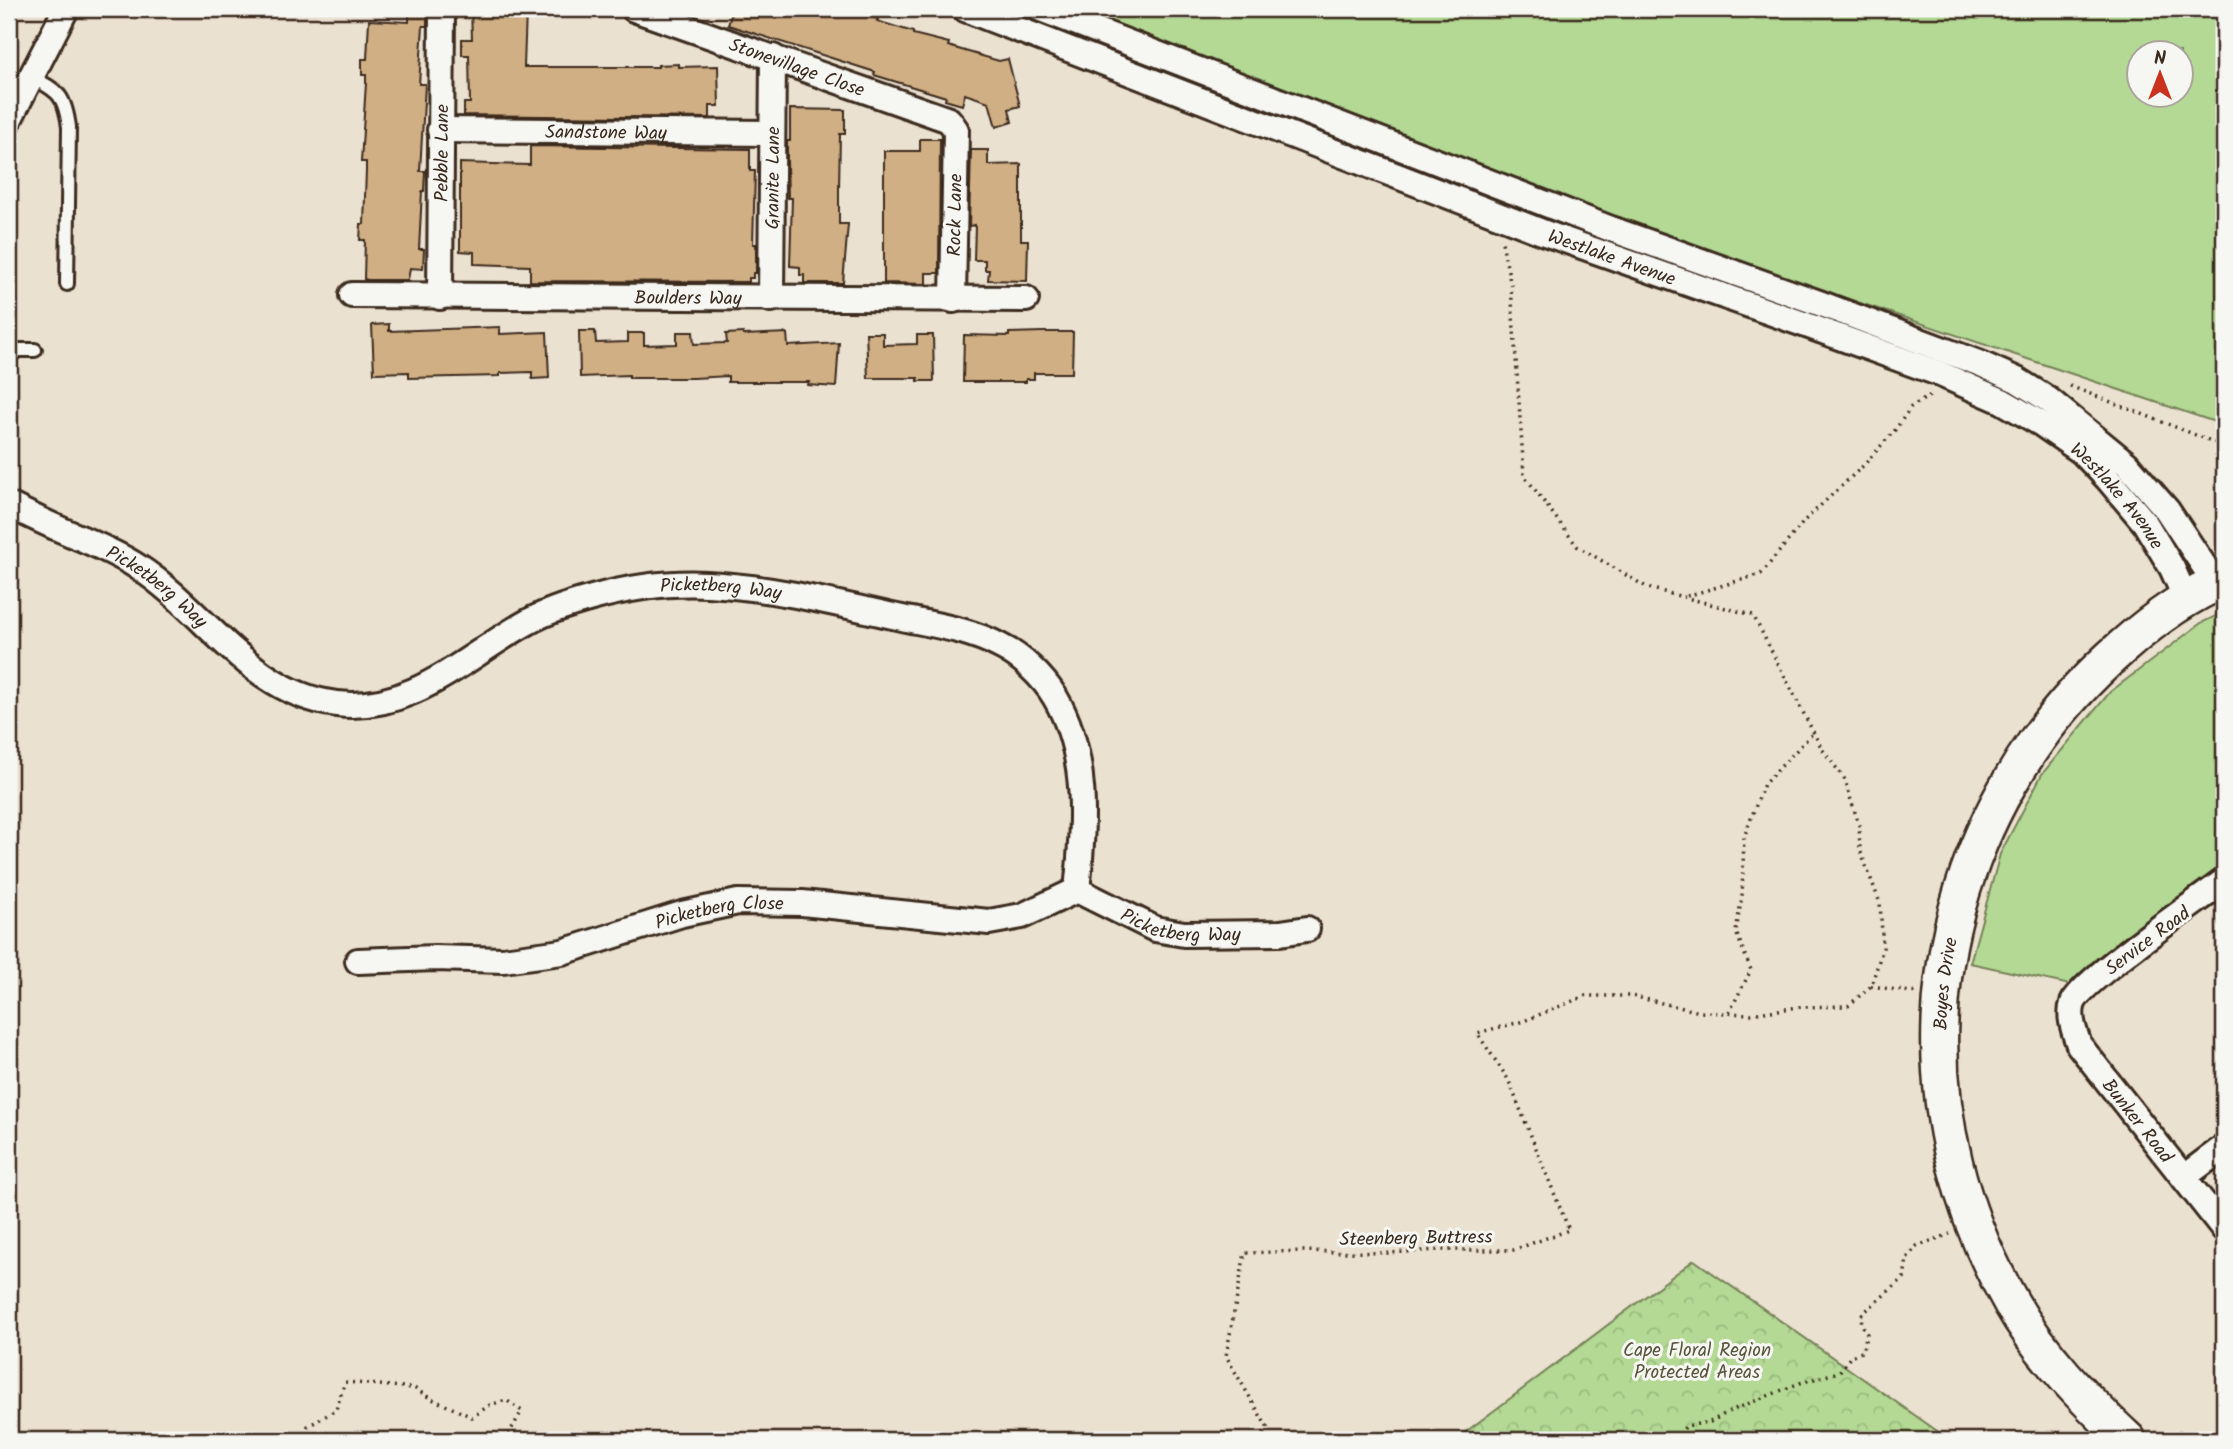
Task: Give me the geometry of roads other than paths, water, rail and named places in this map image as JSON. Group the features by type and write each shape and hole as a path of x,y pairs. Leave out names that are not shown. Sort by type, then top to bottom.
{"main road":[{"name":"Boyes Drive","path":"2128,1440 2095,1409 2051,1359 2012,1305 1975,1227 1949,1141 1939,1056 1940,999 1953,919 1969,867 2002,793 2052,719 2084,683 2154,623 2209,588"}],"street":[{"path":"9,120 66,9"},
{"name":"Pebble Lane","path":"440,297 442,9"},
{"name":"Stonevillage Close","path":"635,9 944,116 956,130"},
{"name":"Westlake Avenue","path":"965,9 1496,215 1955,381 2002,401 2040,422 2082,452 2145,523 2172,568 2209,588"},
{"name":"Westlake Avenue","path":"1041,9 1598,224 1819,303 2017,380 2049,400 2127,464 2167,510 2209,588"},
{"name":"Granite Lane","path":"771,299 772,57"},
{"name":"Sandstone Way","path":"440,130 772,133"},
{"name":"Rock Lane","path":"953,300 956,130"},
{"name":"Boulders Way","path":"352,295 1026,299"},
{"name":"Picketberg Way","path":"9,505 136,565 181,600 262,675 289,691 321,702 358,705 403,697 426,686 528,622 592,597 644,587 704,584 756,589 967,632 1001,646 1024,662 1054,694 1070,729 1080,776 1082,835 1077,890 1155,929 1184,934 1280,933 1307,929"},
{"name":"Service Road","path":"2073,1002 2096,978 2224,881"},
{"name":"Picketberg Close","path":"358,961 435,958 503,960 562,952 682,914 737,902 802,903 989,922 1022,916 1077,890"},
{"name":"Bunker Road","path":"2073,1002 2072,1015 2079,1045 2224,1229"},
{"path":"2184,1177 2224,1147"}],"lane":[{"path":"31,77 55,90 66,108 69,127 67,284"},
{"path":"9,355 19,350 35,350"}],"park label":[{"name":"Cape Floral Region Protected Areas","path":"1697,1360"}]}
